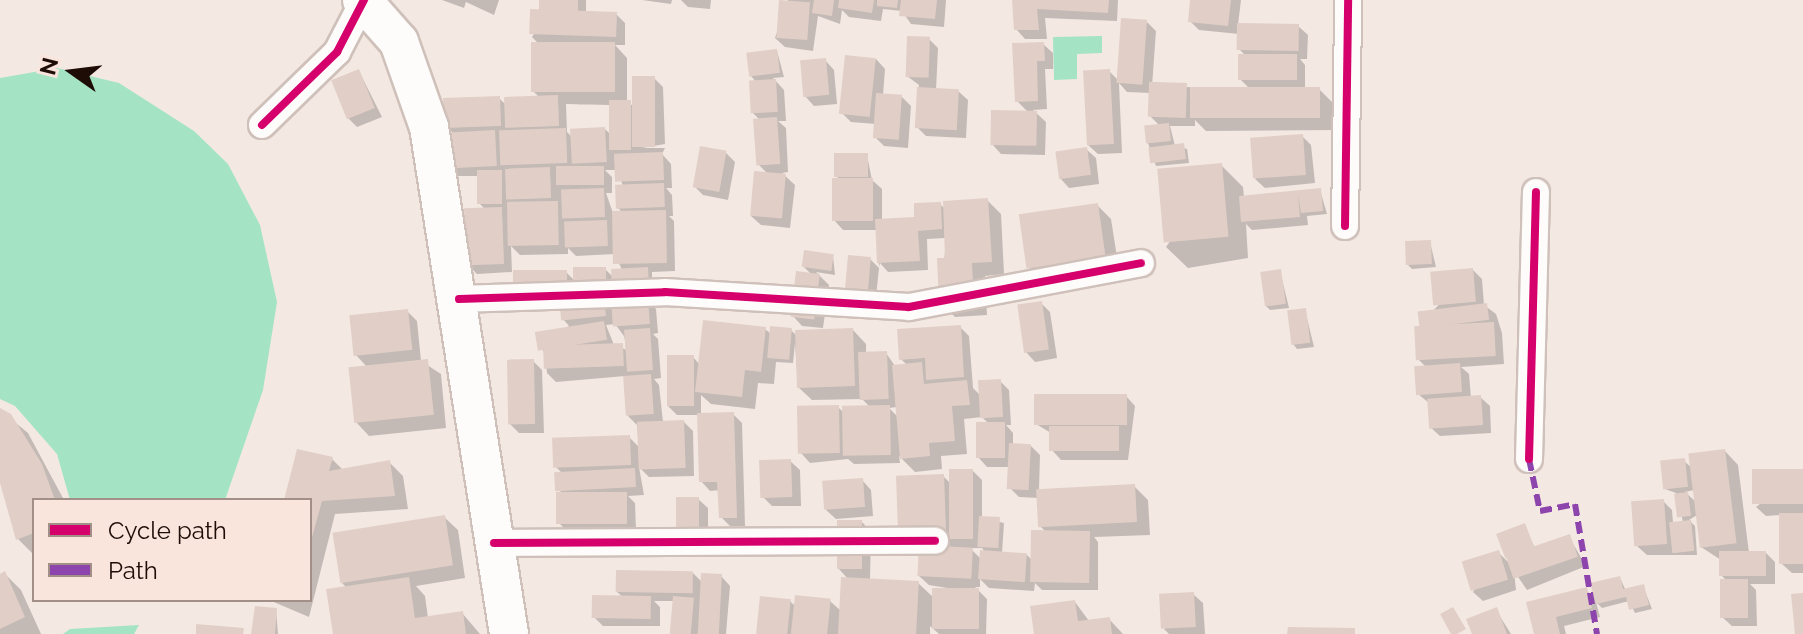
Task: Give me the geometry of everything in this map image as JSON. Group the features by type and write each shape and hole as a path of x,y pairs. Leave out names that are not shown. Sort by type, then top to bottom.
{"main road":[{"path":"363,0 399,42 429,127 459,299 509,634"}],"street":[{"path":"262,125 337,52 363,0"},
{"path":"1345,226 1348,0"},
{"path":"1529,459 1536,192"},
{"path":"459,299 665,292 909,307 1141,263"},
{"path":"494,543 935,541"}],"shaded area":[{"path":"1102,36 1102,53 1077,54 1077,79 1054,80 1053,37"},
{"path":"57,68 119,83 194,131 228,164 260,225 277,302 263,390 226,498 69,498 57,454 15,406 0,399 0,78"},
{"path":"139,625 134,634 63,634 70,629"}],"building":[{"path":"539,0 578,0 578,11 539,11"},
{"path":"779,0 810,2 807,40 776,38"},
{"path":"814,0 834,0 832,16 812,13"},
{"path":"839,0 874,0 872,13 838,8"},
{"path":"877,0 898,0 897,8 877,6"},
{"path":"901,0 937,0 935,19 899,16"},
{"path":"1012,0 1109,0 1108,13 1037,9 1039,30 1014,30"},
{"path":"1190,0 1231,0 1228,26 1188,22"},
{"path":"530,9 617,12 616,37 529,34"},
{"path":"1121,18 1147,20 1142,85 1116,83"},
{"path":"1237,23 1299,24 1299,51 1237,50"},
{"path":"907,36 930,37 929,78 906,77"},
{"path":"531,42 615,42 615,92 531,92"},
{"path":"1044,42 1045,61 1037,61 1038,101 1015,102 1012,43"},
{"path":"777,49 780,73 749,77 746,53"},
{"path":"1238,54 1297,54 1297,80 1238,80"},
{"path":"845,55 876,58 870,117 839,114"},
{"path":"826,58 829,95 803,97 800,60"},
{"path":"359,69 375,108 347,119 331,80"},
{"path":"1110,69 1114,144 1087,145 1083,70"},
{"path":"632,76 655,76 655,147 632,147"},
{"path":"776,79 778,112 751,113 749,80"},
{"path":"1149,82 1187,83 1186,118 1148,117"},
{"path":"917,87 959,89 957,130 915,128"},
{"path":"1190,87 1320,87 1320,118 1190,118"},
{"path":"876,93 902,95 899,140 873,138"},
{"path":"558,95 559,126 505,128 504,97"},
{"path":"500,96 501,126 444,128 443,98"},
{"path":"609,100 631,100 631,150 609,150"},
{"path":"991,110 1037,111 1036,146 990,145"},
{"path":"777,117 780,164 756,166 753,119"},
{"path":"1169,123 1171,141 1146,144 1144,126"},
{"path":"605,127 607,162 572,164 570,129"},
{"path":"566,128 567,163 500,165 499,130"},
{"path":"495,130 497,166 446,169 444,133"},
{"path":"1303,134 1306,175 1253,179 1250,138"},
{"path":"1184,143 1186,159 1150,163 1148,147"},
{"path":"700,146 727,151 719,192 693,187"},
{"path":"1087,147 1091,175 1059,179 1055,151"},
{"path":"663,152 664,180 615,182 614,154"},
{"path":"834,153 868,153 868,177 834,177"},
{"path":"1222,163 1228,237 1164,242 1157,169"},
{"path":"556,166 604,166 604,185 556,185"},
{"path":"550,167 551,198 506,200 505,169"},
{"path":"477,170 502,170 502,204 477,204"},
{"path":"754,171 786,174 782,219 750,216"},
{"path":"832,178 873,178 873,221 832,221"},
{"path":"664,183 665,207 616,209 615,185"},
{"path":"604,188 605,217 562,218 561,190"},
{"path":"1321,188 1323,211 1301,213 1298,194 1300,217 1241,222 1239,196"},
{"path":"988,198 992,262 972,263 974,302 939,304 937,258 945,258 943,201"},
{"path":"558,201 559,245 508,246 507,202"},
{"path":"941,202 942,229 918,231 920,261 877,263 875,219 914,217 914,203"},
{"path":"1098,203 1106,257 1026,269 1019,214"},
{"path":"502,207 504,264 466,265 464,208"},
{"path":"666,210 667,263 613,264 612,211"},
{"path":"607,220 608,246 565,247 564,222"},
{"path":"1431,240 1432,264 1406,265 1405,241"},
{"path":"804,250 834,254 831,271 802,267"},
{"path":"848,255 871,257 867,307 844,305"},
{"path":"573,267 606,267 606,291 573,291"},
{"path":"648,267 649,289 612,291 611,269"},
{"path":"1473,268 1476,302 1433,306 1430,272"},
{"path":"1281,269 1286,304 1265,307 1260,272"},
{"path":"513,270 567,270 567,288 513,288"},
{"path":"796,271 820,274 814,320 790,317"},
{"path":"604,297 606,316 561,321 559,302"},
{"path":"648,298 650,324 613,327 611,301"},
{"path":"1042,301 1049,350 1024,353 1017,304"},
{"path":"1487,303 1489,320 1420,328 1418,312"},
{"path":"1306,308 1310,343 1291,345 1287,310"},
{"path":"408,309 412,350 354,356 349,315"},
{"path":"703,320 766,327 761,372 745,370 742,397 695,392"},
{"path":"604,321 607,340 538,351 535,332"},
{"path":"1494,322 1496,356 1416,360 1414,326"},
{"path":"961,325 964,377 926,380 925,358 899,360 897,329"},
{"path":"770,326 792,328 789,360 767,358"},
{"path":"650,328 653,370 627,372 624,330"},
{"path":"853,328 855,386 797,388 795,330"},
{"path":"623,343 624,366 544,369 543,346"},
{"path":"887,351 889,399 860,400 858,352"},
{"path":"667,355 694,355 694,406 667,406"},
{"path":"428,359 434,415 354,423 348,367"},
{"path":"507,359 534,359 535,424 508,424"},
{"path":"922,362 924,384 967,380 970,405 952,406 955,441 929,443 930,456 900,459 892,365"},
{"path":"1460,363 1462,392 1416,395 1414,366"},
{"path":"651,374 654,414 626,416 623,376"},
{"path":"1001,379 1003,417 980,418 978,380"},
{"path":"1034,394 1127,394 1127,425 1034,425"},
{"path":"1481,395 1483,425 1429,429 1427,399"},
{"path":"839,405 840,453 798,454 797,406"},
{"path":"890,405 891,455 843,456 842,406"},
{"path":"0,408 11,414 42,464 54,498 32,498 32,534 16,540 0,483"},
{"path":"734,412 737,518 719,518 717,482 699,482 697,413"},
{"path":"684,420 686,468 639,470 637,422"},
{"path":"976,422 1005,422 1005,458 976,458"},
{"path":"1049,426 1119,426 1119,451 1049,451"},
{"path":"630,435 631,465 553,468 552,438"},
{"path":"1009,443 1031,444 1029,490 1007,489"},
{"path":"297,449 333,457 329,471 390,460 395,496 322,501 312,538 312,498 285,498"},
{"path":"1725,449 1737,543 1700,548 1688,454"},
{"path":"1685,458 1688,487 1663,489 1660,461"},
{"path":"791,459 792,497 760,498 759,460"},
{"path":"635,468 636,487 555,491 554,472"},
{"path":"949,469 973,469 973,539 949,539"},
{"path":"1752,469 1803,469 1803,504 1752,504"},
{"path":"944,474 946,538 898,540 896,476"},
{"path":"863,478 865,507 824,510 822,481"},
{"path":"1135,484 1137,522 1038,527 1036,489"},
{"path":"556,492 627,492 627,524 556,524"},
{"path":"1688,492 1691,516 1677,518 1674,494"},
{"path":"676,497 699,497 699,535 676,535"},
{"path":"1664,499 1667,544 1634,546 1631,501"},
{"path":"1779,513 1803,513 1803,564 1779,564"},
{"path":"445,515 453,565 340,583 332,533"},
{"path":"979,516 1000,517 998,548 977,547"},
{"path":"837,520 862,520 862,569 837,569"},
{"path":"1691,520 1694,551 1672,553 1669,522"},
{"path":"1525,523 1534,547 1505,558 1496,534"},
{"path":"1031,530 1090,531 1089,583 1030,582"},
{"path":"1570,534 1578,557 1514,579 1506,556"},
{"path":"919,545 973,548 971,579 917,576"},
{"path":"980,550 1027,553 1025,582 978,579"},
{"path":"1499,550 1508,580 1471,591 1462,561"},
{"path":"1719,551 1766,551 1766,576 1719,576"},
{"path":"616,570 693,571 693,593 616,592"},
{"path":"5,571 25,617 0,629 0,574"},
{"path":"701,573 722,574 719,634 698,634"},
{"path":"1620,576 1623,589 1644,584 1649,605 1629,610 1626,597 1596,604 1590,583"},
{"path":"409,577 415,618 463,611 466,634 333,634 326,589"},
{"path":"841,577 919,581 916,634 838,634"},
{"path":"1720,579 1748,579 1748,618 1720,618"},
{"path":"1587,587 1592,608 1556,617 1560,634 1534,634 1526,602"},
{"path":"932,588 979,588 979,629 932,629"},
{"path":"1194,592 1196,627 1161,629 1159,594"},
{"path":"1803,593 1803,634 1795,634 1791,594"},
{"path":"592,595 651,596 651,619 592,618"},
{"path":"795,595 831,599 827,634 791,634"},
{"path":"673,596 694,598 691,634 670,634"},
{"path":"760,596 791,599 787,634 756,634"},
{"path":"1075,600 1078,621 1110,617 1112,634 1034,634 1030,606"},
{"path":"255,606 277,608 275,634 251,634"},
{"path":"1453,607 1466,629 1457,634 1451,634 1440,614"},
{"path":"1497,607 1507,634 1472,634 1466,619"},
{"path":"196,624 244,628 243,634 196,634"},
{"path":"1288,627 1355,628 1355,634 1287,634"}],"marked path":[{"path":"1529,459 1540,511 1575,504 1597,634"}],"cycle path":[{"path":"262,125 337,52 364,0"},
{"path":"1345,226 1348,0"},
{"path":"1529,459 1536,192"},
{"path":"459,299 665,292 909,307 1141,263"},
{"path":"494,543 935,541"}]}
